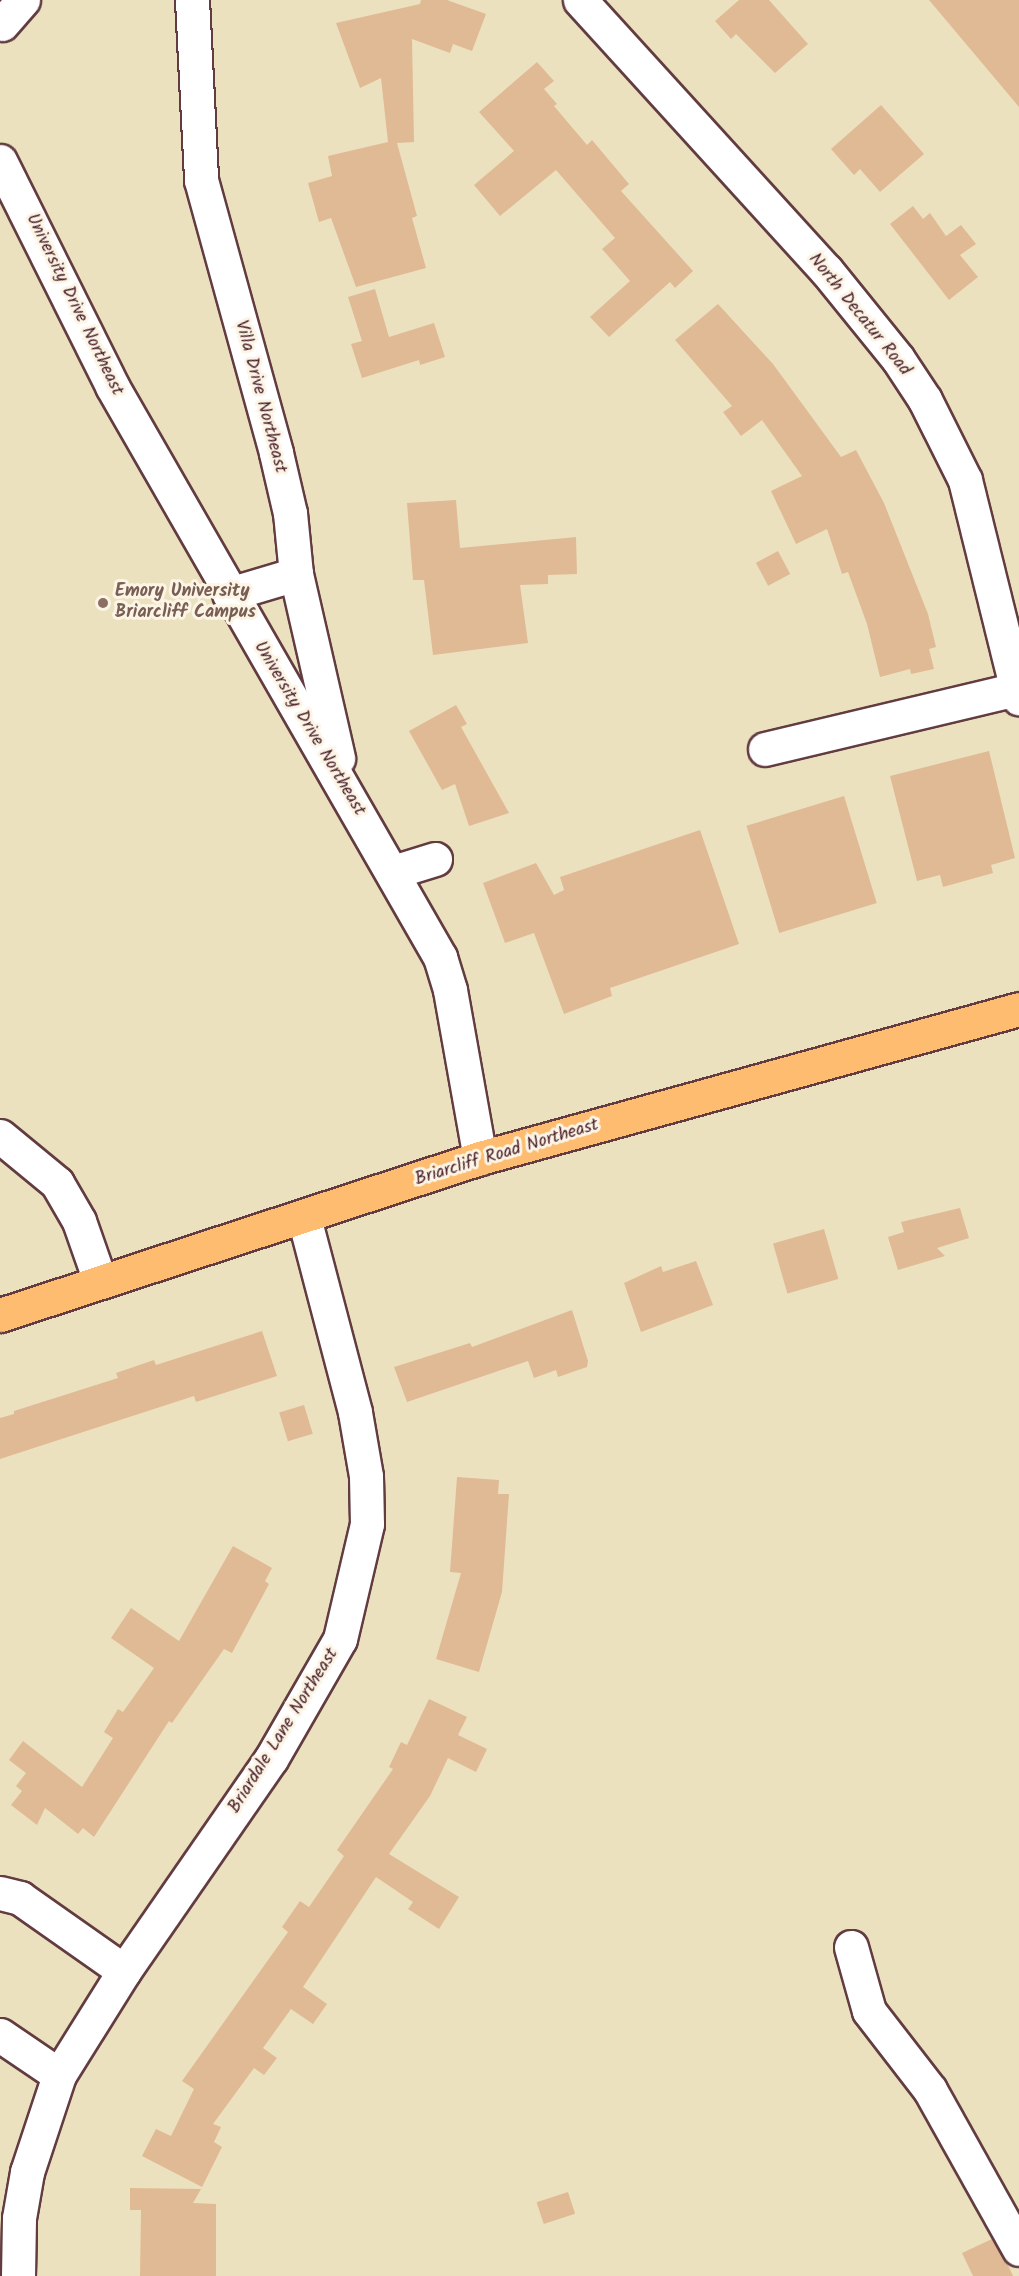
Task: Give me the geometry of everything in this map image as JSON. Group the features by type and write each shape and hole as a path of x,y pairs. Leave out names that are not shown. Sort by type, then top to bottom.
{"main road":[{"name":"Briarcliff Road Northeast","path":"0,1315 480,1158 1019,1009"}],"street":[{"name":"North Decatur Road","path":"580,0 826,270 897,359 925,400 965,480 1018,683"},
{"name":"Villa Drive Northeast","path":"193,1 201,180 276,453 290,513 296,574 345,789"},
{"name":"University Drive Northeast","path":"0,161 112,386 229,594 345,789 440,957 450,990 480,1158"},
{"path":"229,594 296,574"},
{"path":"765,749 1018,683"},
{"path":"393,872 435,859"},
{"path":"0,1136 57,1184 79,1221 100,1281"},
{"name":"Briardale Lane Northeast","path":"18,2276 19,2218 27,2172 59,2075 124,1971 271,1760 340,1640 359,1569 367,1524 366,1476 355,1412 304,1217"},
{"path":"0,1893 20,1898 124,1971"},
{"path":"852,1947 869,2011 930,2090 1019,2249"},
{"path":"0,2035 59,2075"}],"building":[{"path":"421,0 447,0 486,14 472,51 453,44 450,53 412,39 414,142 397,143 417,216 412,218 426,268 356,287 331,218 319,222 308,183 332,176 328,156 388,142 381,78 360,88 336,23 420,4"},
{"path":"739,0 769,0 808,44 775,73 736,34 731,39 715,21"},
{"path":"929,0 1019,0 1019,107"},
{"path":"537,62 554,81 544,89 557,104 554,106 587,145 592,140 629,184 621,191 693,271 675,288 670,282 609,337 590,317 630,281 602,249 615,238 556,170 500,216 474,185 514,151 479,112"},
{"path":"881,105 924,154 880,192 860,169 854,175 831,149"},
{"path":"913,206 923,219 930,213 946,236 961,225 976,244 960,255 978,277 949,300 890,224"},
{"path":"375,289 389,337 434,323 445,357 420,365 419,360 362,378 351,344 362,341 348,297"},
{"path":"718,304 773,364 841,457 856,450 884,503 928,614 936,647 929,649 934,669 911,674 910,669 880,677 867,624 848,572 842,574 827,529 796,544 771,491 802,476 762,420 741,436 723,412 732,406 675,340"},
{"path":"456,500 460,548 576,537 577,574 548,575 548,584 520,585 528,643 433,655 424,580 413,580 407,503"},
{"path":"778,551 790,574 768,586 756,563"},
{"path":"456,705 467,724 461,727 509,813 469,826 455,784 442,790 409,731"},
{"path":"989,751 1015,858 991,865 993,873 943,887 940,875 917,881 890,776"},
{"path":"844,796 877,903 779,933 746,826"},
{"path":"700,830 739,944 610,988 612,996 564,1014 534,933 505,943 483,883 536,863 554,895 564,890 560,877"},
{"path":"960,1208 969,1238 937,1248 945,1256 898,1270 888,1237 904,1232 901,1222"},
{"path":"824,1229 838,1279 787,1294 773,1244"},
{"path":"696,1261 713,1305 641,1332 624,1283 661,1266 663,1272"},
{"path":"572,1310 588,1361 587,1367 558,1377 556,1370 534,1378 528,1361 407,1402 394,1367 470,1343 472,1347"},
{"path":"262,1331 277,1376 196,1402 194,1396 0,1459 0,1418 14,1414 14,1411 118,1378 116,1373 154,1360 156,1365"},
{"path":"304,1405 313,1434 288,1441 279,1413"},
{"path":"457,1477 499,1480 498,1494 509,1494 502,1592 479,1672 436,1659 461,1573 450,1572"},
{"path":"233,1546 272,1568 265,1581 269,1584 232,1653 224,1649 172,1723 169,1721 94,1837 83,1828 78,1834 45,1808 37,1825 11,1805 22,1791 16,1786 26,1773 9,1760 23,1741 82,1787 113,1738 104,1732 118,1709 123,1712 154,1668 111,1638 131,1608 179,1641"},
{"path":"429,1699 467,1717 458,1735 487,1749 476,1772 448,1758 430,1796 389,1854 459,1897 439,1929 408,1909 413,1902 376,1877 303,1987 327,2004 313,2024 291,2009 263,2048 277,2058 264,2075 254,2068 213,2124 221,2127 214,2142 222,2147 202,2187 142,2156 156,2129 171,2136 194,2089 182,2081 288,1932 282,1927 300,1901 309,1907 344,1856 337,1850 393,1769 389,1767 401,1742 407,1745"},
{"path":"130,2188 201,2189 193,2203 216,2204 216,2276 140,2276 141,2210 130,2210"},
{"path":"568,2192 575,2214 544,2224 537,2202"},
{"path":"992,2239 1013,2276 973,2276 962,2253"}],"place":[{"name":"Emory University Briarcliff Campus","path":"103,603"}]}
